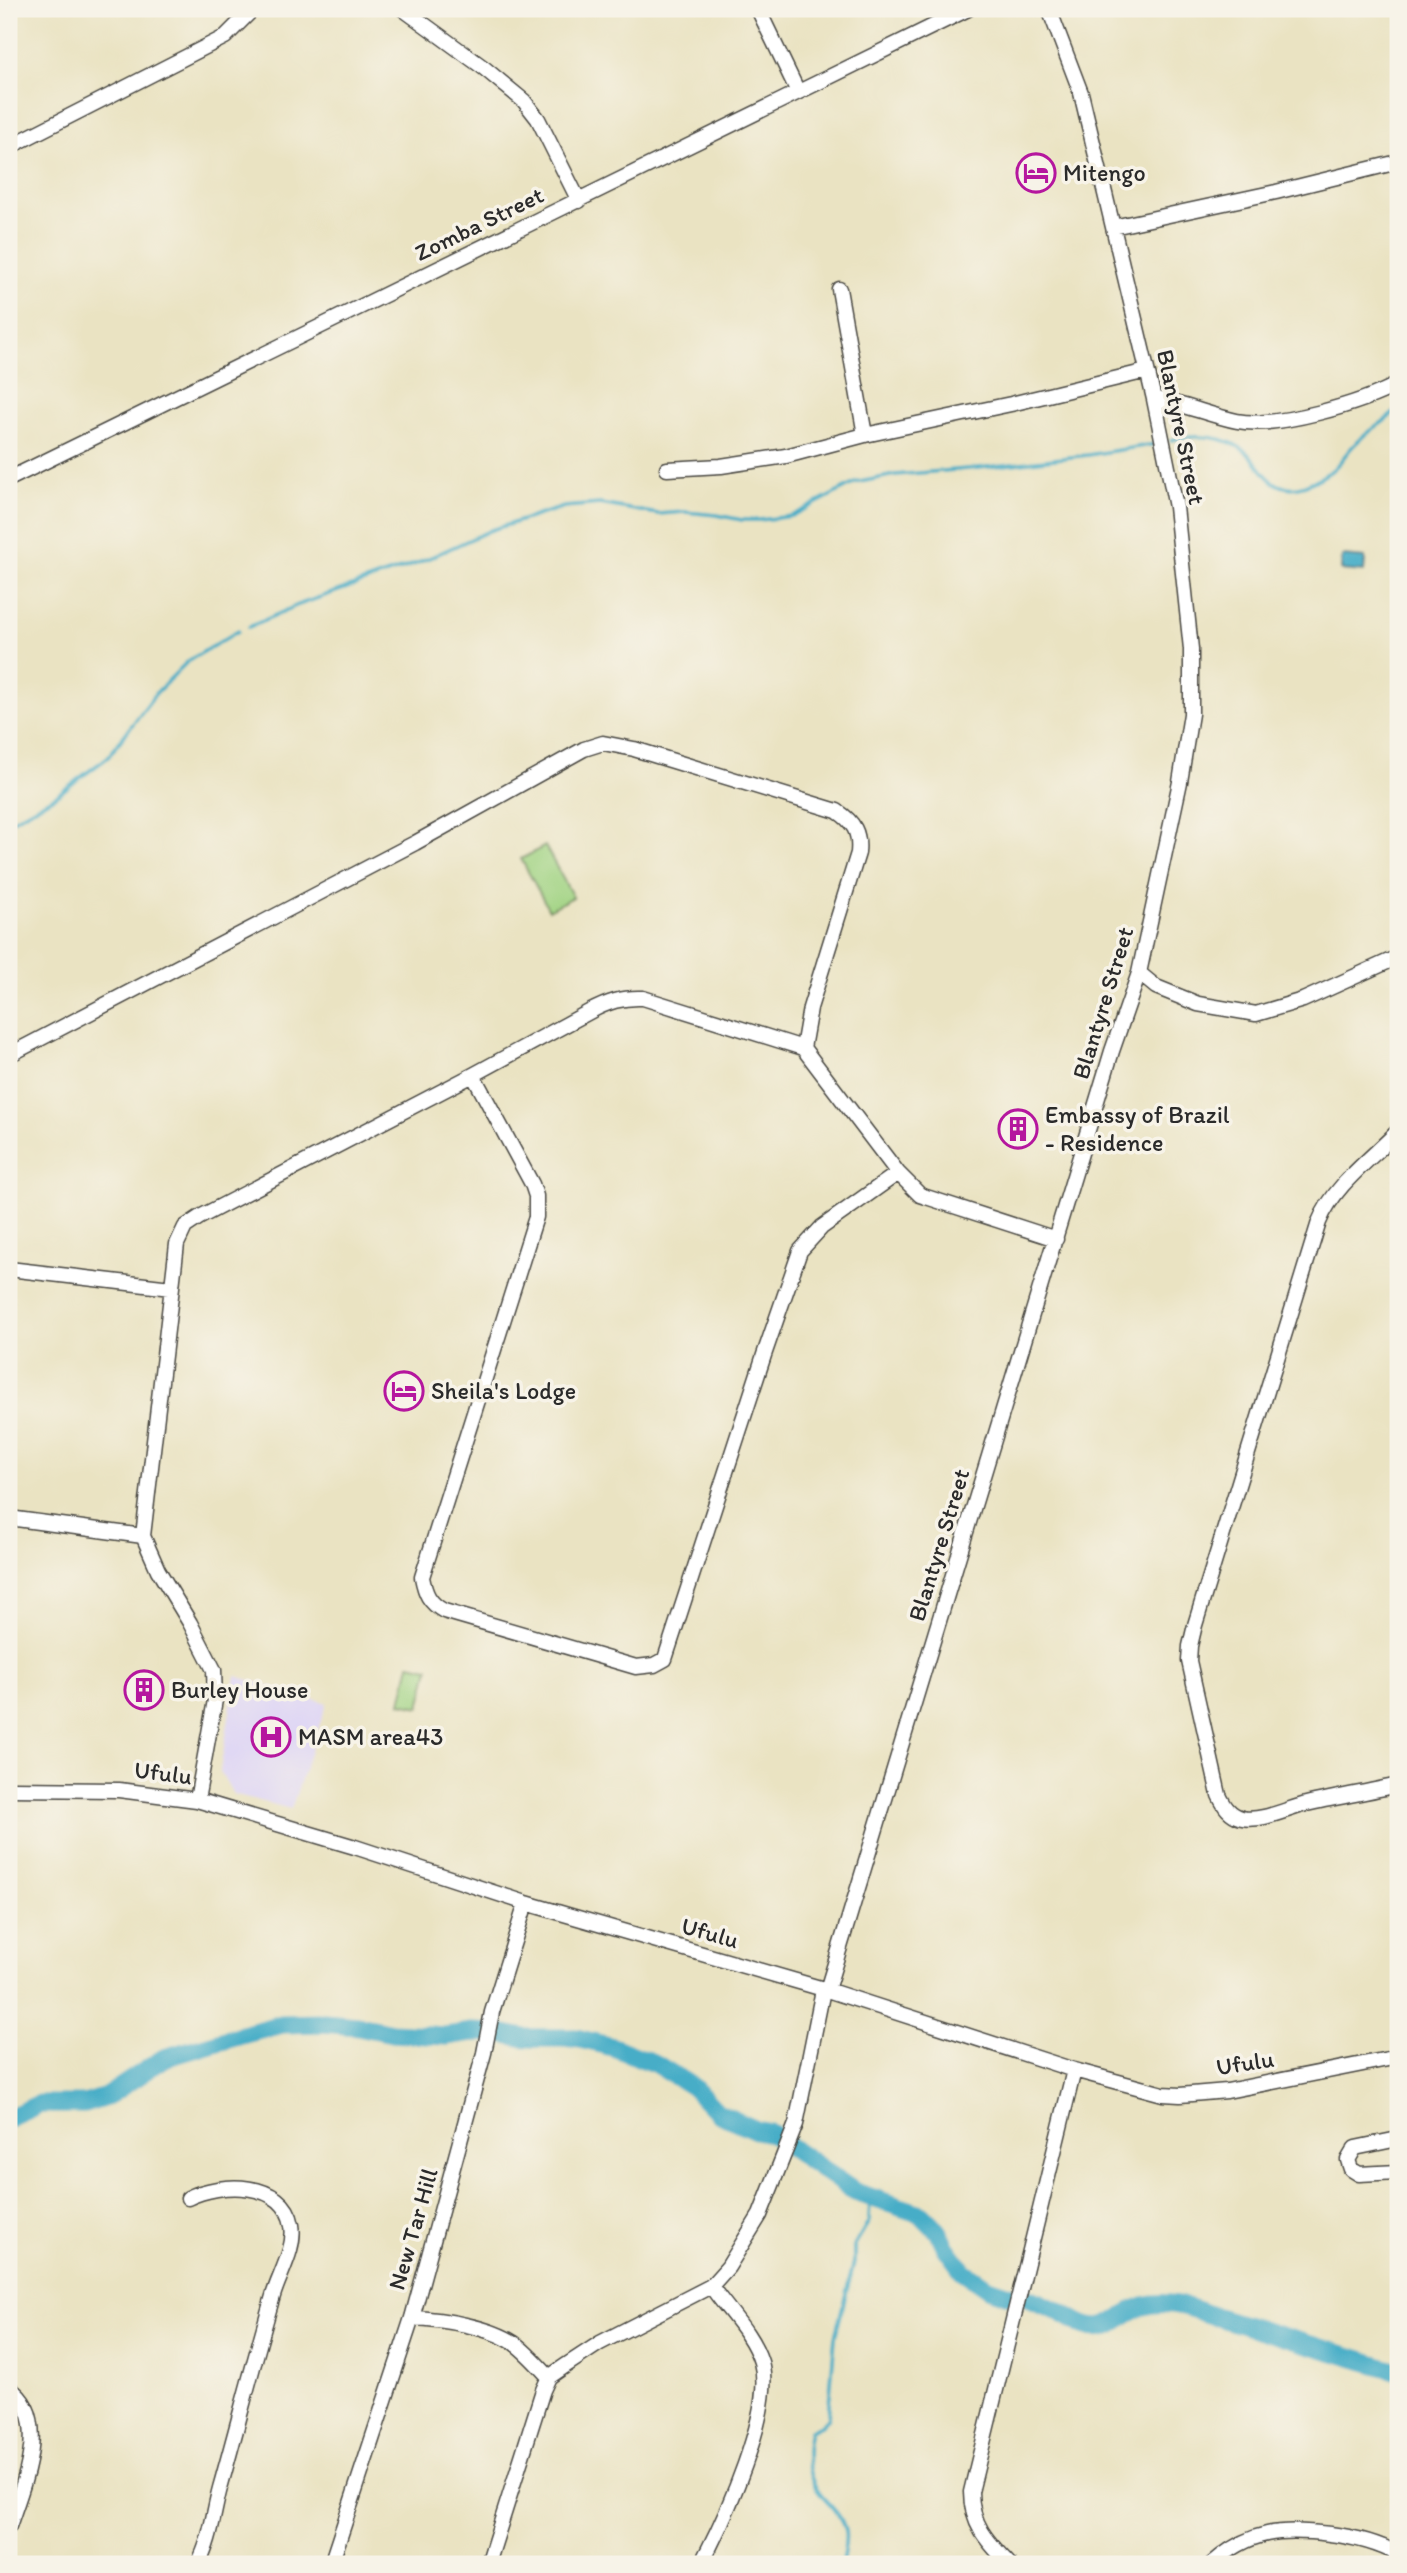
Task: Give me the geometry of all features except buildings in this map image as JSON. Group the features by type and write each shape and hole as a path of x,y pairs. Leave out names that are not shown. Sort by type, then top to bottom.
{"street":[{"path":"9,147 216,43 239,25 253,9"},
{"path":"403,9 524,101 547,136 579,201"},
{"path":"758,9 798,92"},
{"name":"Zomba Street","path":"9,479 968,9"},
{"name":"Blantyre Street","path":"711,2286 728,2267 760,2214 796,2123 825,1990 1112,1051 1139,973 1181,782 1191,705 1191,649 1176,507 1147,371 1081,93 1049,9"},
{"path":"1113,227 1276,192 1398,162"},
{"path":"839,289 865,435"},
{"path":"667,469 720,466 774,458 1147,371"},
{"path":"1153,399 1176,402 1238,422 1251,422 1309,415 1398,384"},
{"path":"9,1055 415,842 584,748 603,743 634,749 837,811 856,829 859,841 856,860 810,1008 803,1048"},
{"path":"1139,973 1156,986 1198,1004 1256,1014 1303,1000 1398,957"},
{"path":"197,1800 215,1700 214,1670 158,1570 143,1536 177,1244 185,1227 192,1222 589,1012 628,997 653,1001 803,1048 898,1173 920,1195 1056,1239"},
{"path":"473,1075 532,1184 536,1196 536,1217 422,1577 424,1592 444,1611 636,1667 654,1665 666,1659 800,1251 822,1227 898,1173"},
{"path":"1398,1131 1334,1194 1319,1222 1195,1626 1189,1661 1219,1796 1224,1805 1237,1816 1256,1817 1398,1785"},
{"path":"9,1269 171,1287"},
{"path":"9,1518 143,1536"},
{"name":"Ufulu","path":"9,1789 119,1790 197,1800 355,1847 526,1903 825,1990 1142,2090 1180,2095 1250,2087 1398,2057"},
{"name":"New Tar Hill","path":"331,2564 412,2318 484,2053 492,2012 526,1903"},
{"path":"1009,2564 977,2526 971,2493 1074,2070"},
{"path":"1398,2139 1355,2148 1348,2160 1350,2169 1359,2174 1398,2172"},
{"path":"188,2198 219,2187 255,2189 281,2203 289,2211 293,2228 219,2491 210,2536 198,2564"},
{"path":"488,2564 549,2377 600,2343 711,2286 750,2339 761,2363 762,2383 759,2418 747,2458 701,2564"},
{"path":"412,2318 436,2319 502,2335 517,2345 549,2377"},
{"path":"9,2388 18,2394 29,2411 32,2439 31,2453 9,2526"},
{"path":"1212,2564 1239,2544 1278,2531 1297,2530 1367,2540 1398,2554"}],"shaded area":[{"name":"MASM area43","path":"236,1676 327,1703 291,1809 233,1794 220,1771"}],"green space":[{"path":"545,846 573,897 549,910 521,859"},
{"path":"410,1664 429,1668 420,1707 401,1703"}],"water":[{"path":"1342,556 1365,558 1364,572 1341,570"}],"waterway":[{"path":"1171,440 1189,437 1223,440 1247,453 1273,481 1281,486 1297,487 1331,471 1356,443 1398,409"},
{"path":"249,627 298,605 418,563 491,530 564,507 600,504 658,514 685,512 760,520 792,516 855,483 895,475 979,468 1156,444"},
{"path":"9,822 57,795 108,757 156,693 188,661 238,631"},
{"path":"9,2118 39,2104 84,2104 106,2097 164,2058 282,2024 323,2023 392,2033 446,2036 472,2032 500,2033 525,2038 576,2038 613,2047 656,2064 693,2087 718,2113 780,2139"},
{"path":"789,2146 855,2192 921,2214 938,2231 946,2248 963,2271 988,2288 1009,2295"},
{"path":"842,2564 846,2539 844,2525 816,2488 808,2465 807,2447 810,2431 822,2425 828,2417 835,2337 854,2262 854,2246 869,2221 870,2197"},
{"path":"1028,2298 1085,2326 1096,2328 1109,2325 1135,2309 1155,2304 1174,2304 1398,2371"}],"place":[{"name":"Mitengo","path":"1036,173"},
{"name":"Embassy of Brazil - Residence","path":"1018,1129"},
{"name":"Sheila's Lodge","path":"404,1391"},
{"name":"Burley House","path":"144,1690"},
{"name":"MASM area43","path":"271,1737"}]}
